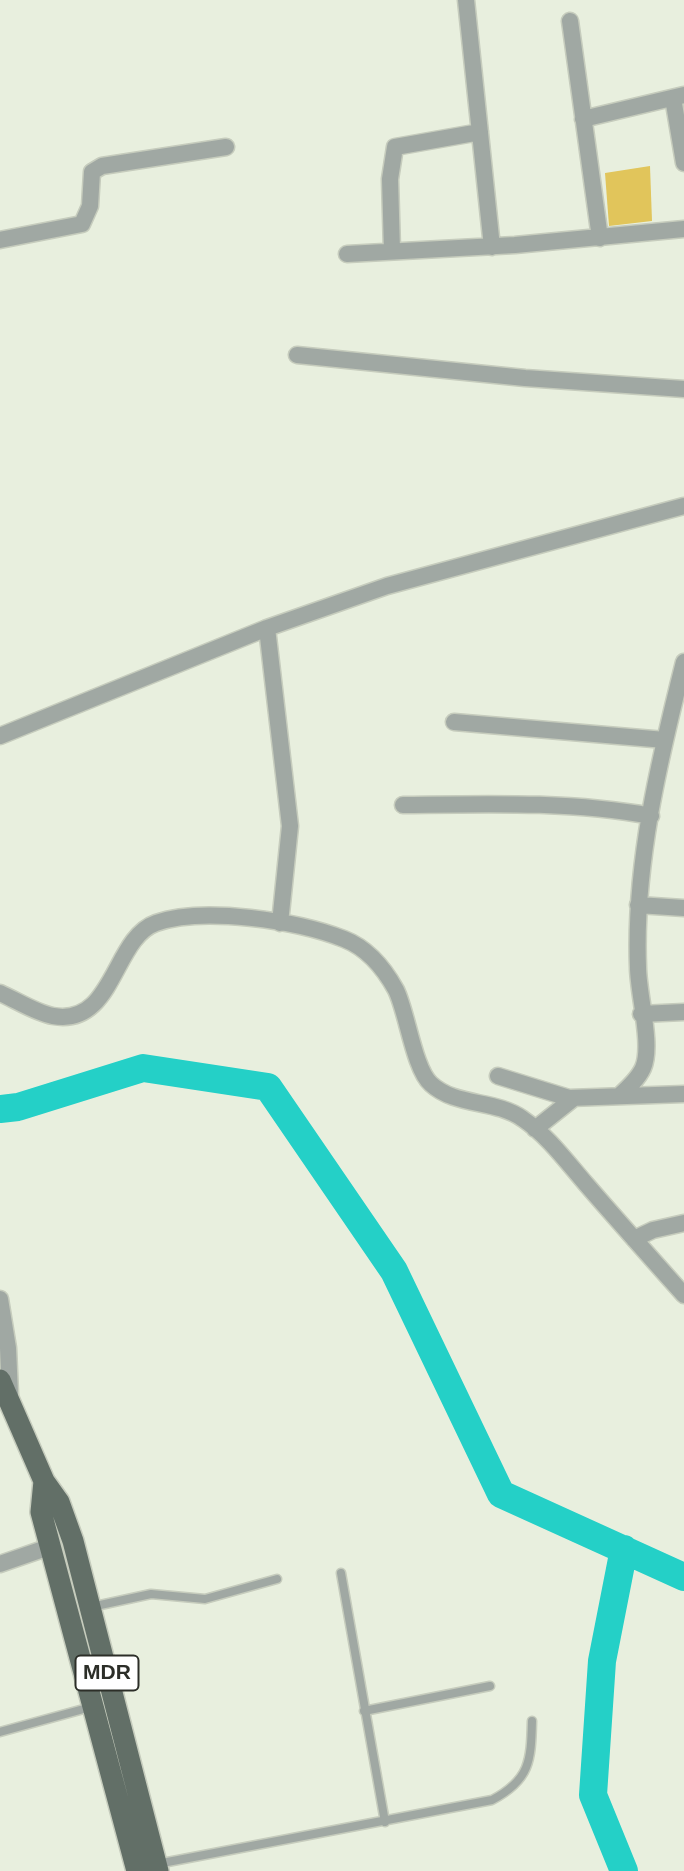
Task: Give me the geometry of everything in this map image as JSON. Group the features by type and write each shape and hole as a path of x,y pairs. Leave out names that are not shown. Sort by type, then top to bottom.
{"main road":[{"name":"MDR","path":"0,1380 44,1481 59,1502 73,1541 151,1869"},
{"name":"MDR","path":"44,1481 41,1512 93,1706 151,1869"}],"street":[{"path":"466,0 492,247"},
{"path":"570,22 600,238"},
{"path":"583,119 678,97 684,163"},
{"path":"392,251 390,179 395,147 480,132"},
{"path":"0,240 82,224 90,206 92,172 102,166 226,147"},
{"path":"347,254 492,247 684,229"},
{"path":"298,355 525,378 684,389"},
{"path":"0,736 267,628 387,586 684,506"},
{"path":"267,628 290,826 280,923"},
{"path":"620,1096 637,1079 644,1066 646,1041 638,968 638,905 665,740 678,705 684,662"},
{"path":"454,722 665,740"},
{"path":"403,805 591,808 651,816"},
{"path":"638,905 684,908"},
{"path":"0,993 53,1016 70,1016 102,996 112,982 135,933 156,922 211,916 280,923 344,939 381,967 397,992 427,1081 444,1096 507,1111 535,1129 684,1295"},
{"path":"641,1014 684,1012"},
{"path":"498,1076 574,1098 684,1094"},
{"path":"535,1129 574,1098"},
{"path":"634,1239 653,1230 684,1223"},
{"path":"0,1299 8,1348 10,1404"},
{"path":"0,1564 52,1546"}],"lane":[{"path":"341,1573 385,1822"},
{"path":"89,1607 151,1594 205,1599 277,1579"},
{"path":"364,1711 490,1686"},
{"path":"0,1732 93,1706"},
{"path":"151,1869 492,1800 510,1790 522,1777 531,1756 532,1721"}],"building":[{"path":"650,166 652,221 609,226 605,173"}],"waterway":[{"path":"0,1109 18,1107 143,1068 268,1087 394,1271 501,1494 684,1577"},
{"path":"624,1549 602,1661 593,1795 624,1871"}]}
